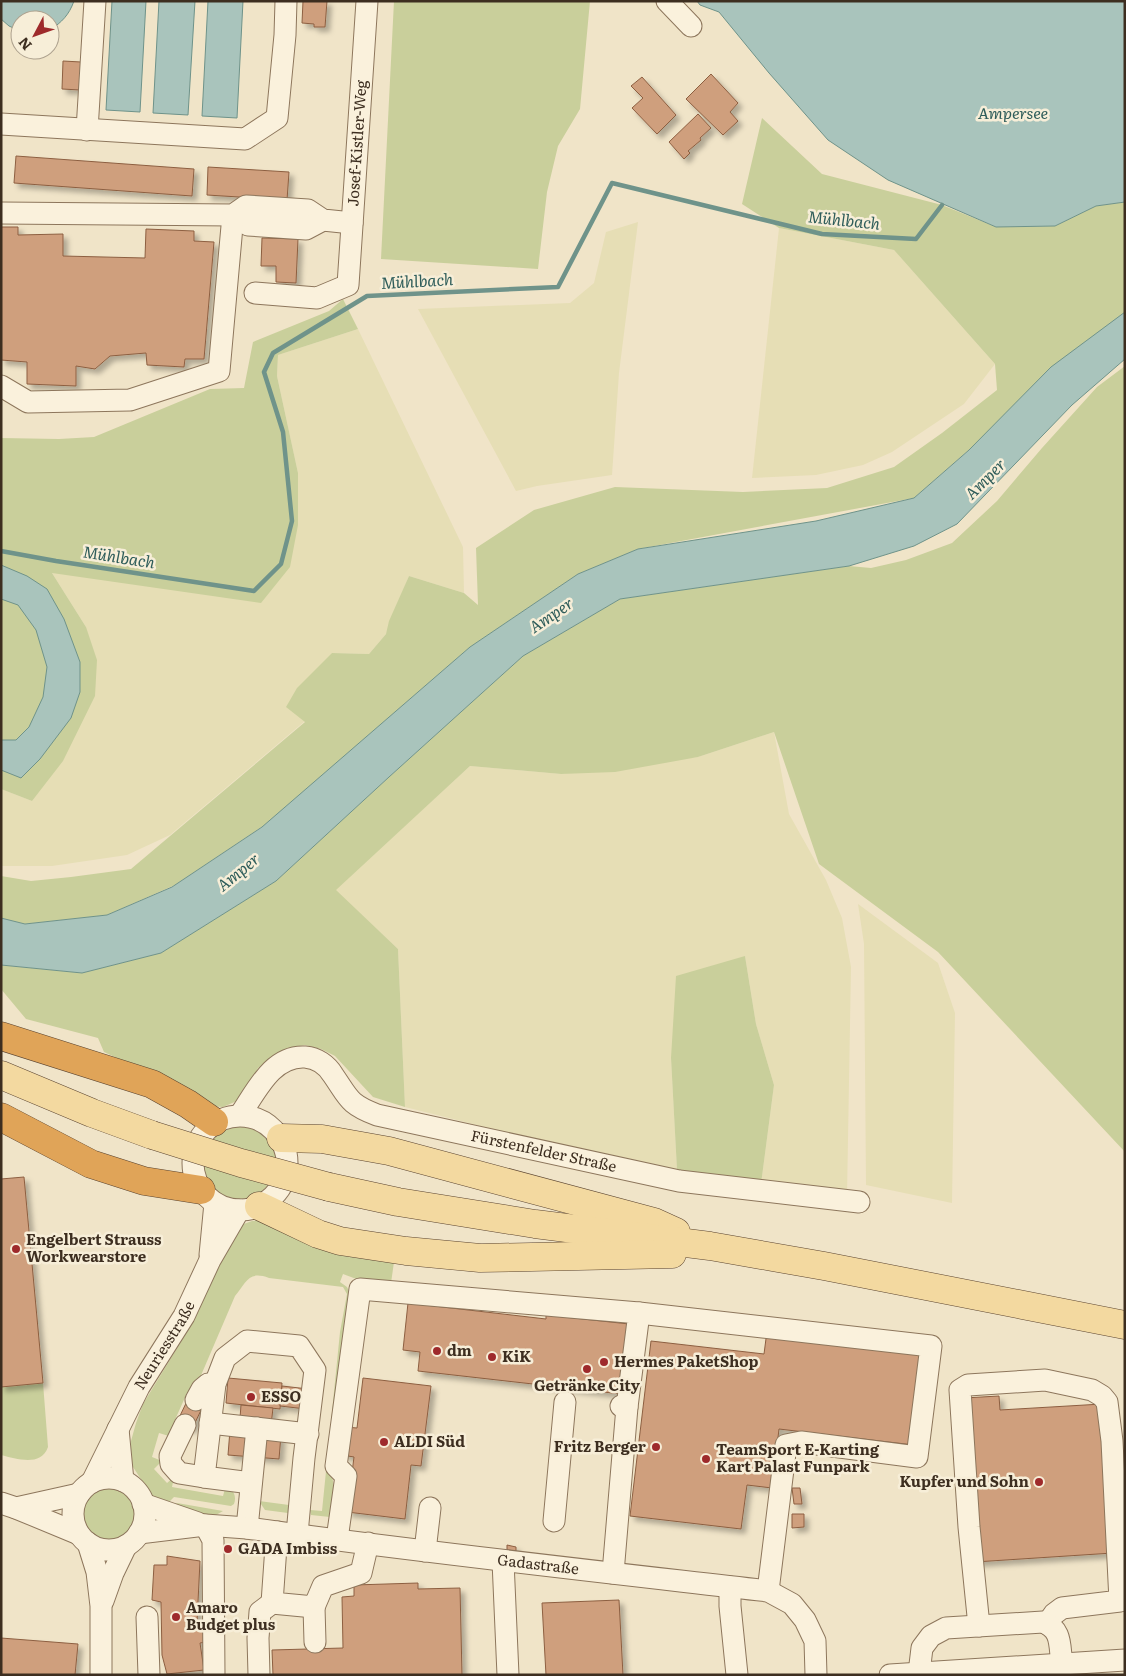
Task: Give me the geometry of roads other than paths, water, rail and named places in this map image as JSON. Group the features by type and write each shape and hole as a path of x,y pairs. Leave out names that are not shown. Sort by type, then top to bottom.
{"highway":[{"path":"1,1036 152,1084 188,1104 214,1122"},
{"path":"1,1118 92,1164 144,1181 208,1197"}],"main road":[{"path":"1,1075 92,1113 152,1135 241,1163 329,1187 398,1202 525,1223 710,1246 824,1266 1117,1324"},
{"path":"281,1138 322,1138 389,1151 654,1222 710,1246"},
{"path":"249,1208 340,1241 480,1258 666,1256 710,1246"}],"street":[{"path":"87,130 95,1"},
{"path":"1,124 245,139 277,118 285,35 286,1"},
{"name":"Josef-Kistler-Weg","path":"255,293 317,298 348,286 367,1"},
{"path":"667,1 691,26"},
{"path":"1,213 233,215 246,206 308,210 323,220 352,223"},
{"path":"1,386 28,402 130,400 220,372 233,215"},
{"name":"Fürstenfelder Straße","path":"240,1115 275,1066 288,1059 313,1058 325,1065 350,1100 362,1109 377,1114 679,1181 859,1202"},
{"path":"261,1084 261,1120"},
{"path":"240,1115 261,1120 281,1138 286,1153 287,1169 282,1185 272,1197 249,1208 227,1208 208,1197 194,1176 192,1161 195,1146 202,1133 214,1122 226,1117 240,1115"},
{"name":"Neuriesstraße","path":"208,1197 210,1260"},
{"name":"Neuriesstraße","path":"86,1488 140,1387 184,1316 210,1260 249,1208"},
{"path":"337,1539 346,1476 336,1466 360,1289 639,1313 930,1346 917,1457 801,1442 786,1446 768,1592"},
{"path":"613,1573 624,1407 639,1313"},
{"path":"204,1477 215,1384 224,1358 247,1341 299,1346 315,1370 308,1434 272,1603 260,1612 258,1638 259,1675"},
{"path":"980,1626 970,1527 960,1390 968,1385 1045,1380 1092,1390 1102,1396 1106,1402 1112,1441 1120,1601 1062,1608 1054,1614 1048,1624"},
{"path":"196,1400 202,1389 208,1384 215,1384"},
{"path":"554,1521 565,1402"},
{"path":"210,1423 308,1434"},
{"path":"185,1425 170,1456 170,1464 179,1473 251,1483"},
{"path":"247,1528 257,1428"},
{"path":"118,1429 123,1481"},
{"path":"9,1505 86,1488 108,1478 123,1481 139,1495 145,1516 113,1573 101,1606"},
{"path":"86,1488 75,1503 73,1514 75,1524 97,1572 101,1606 102,1675"},
{"name":"Gadastraße","path":"143,1504 205,1525 337,1539 503,1562 613,1573 680,1590 730,1587 768,1592 792,1604 805,1620 815,1641 816,1675"},
{"path":"9,1505 83,1538 97,1548 117,1549 133,1539"},
{"path":"425,1551 430,1508"},
{"path":"205,1525 213,1540 214,1675"},
{"name":"Gadastraße","path":"133,1539 205,1525"},
{"path":"316,1642 314,1607 323,1586 361,1573 368,1543"},
{"path":"503,1562 508,1675"},
{"path":"730,1587 730,1606 737,1675"},
{"path":"272,1603 314,1607"},
{"path":"147,1617 149,1675"},
{"path":"907,1674 931,1636 946,1628 1044,1622 1053,1626 1058,1633 1062,1664"},
{"path":"907,1674 1125,1660"}],"water":[{"path":"1,1 74,1 65,18 60,22 60,10 10,10 10,26 1,19"},
{"path":"112,1 146,1 140,112 106,110"},
{"path":"159,1 195,1 188,115 153,113"},
{"path":"208,1 243,1 237,118 202,116"},
{"name":"Ampersee","path":"697,1 1125,1 1125,202 1096,206 1055,226 996,227 888,180 828,140 719,12 700,5"},
{"name":"Amper","path":"1125,312 1125,359 1072,405 957,524 914,546 849,566 620,599 523,656 276,881 161,953 82,973 1,965 1,918 25,924 107,915 172,887 262,827 470,647 578,574 638,549 816,521 914,498 969,450 1051,367"},
{"path":"1,565 27,576 47,589 64,619 80,662 80,692 71,718 40,759 21,778 1,770 1,740 16,740 29,727 43,697 47,667 36,630 18,605 1,599"}],"waterway":[{"name":"Mühlbach","path":"1,551 254,591 281,564 292,521 283,432 264,372 273,353 367,296 558,287 612,183 822,234 916,239 942,205"}],"place":[{"name":"Engelbert Strauss Workwearstore","path":"16,1249"},
{"name":"dm","path":"437,1351"},
{"name":"KiK","path":"492,1357"},
{"name":"Hermes PaketShop","path":"604,1362"},
{"name":"Getränke City","path":"587,1369"},
{"name":"ESSO","path":"251,1397"},
{"name":"ALDI Süd","path":"384,1442"},
{"name":"Fritz Berger","path":"656,1447"},
{"name":"TeamSport E-Karting Kart Palast Funpark","path":"706,1459"},
{"name":"Kupfer und Sohn","path":"1039,1482"},
{"name":"GADA Imbiss","path":"228,1549"},
{"name":"Amaro Budget plus","path":"176,1617"}]}
